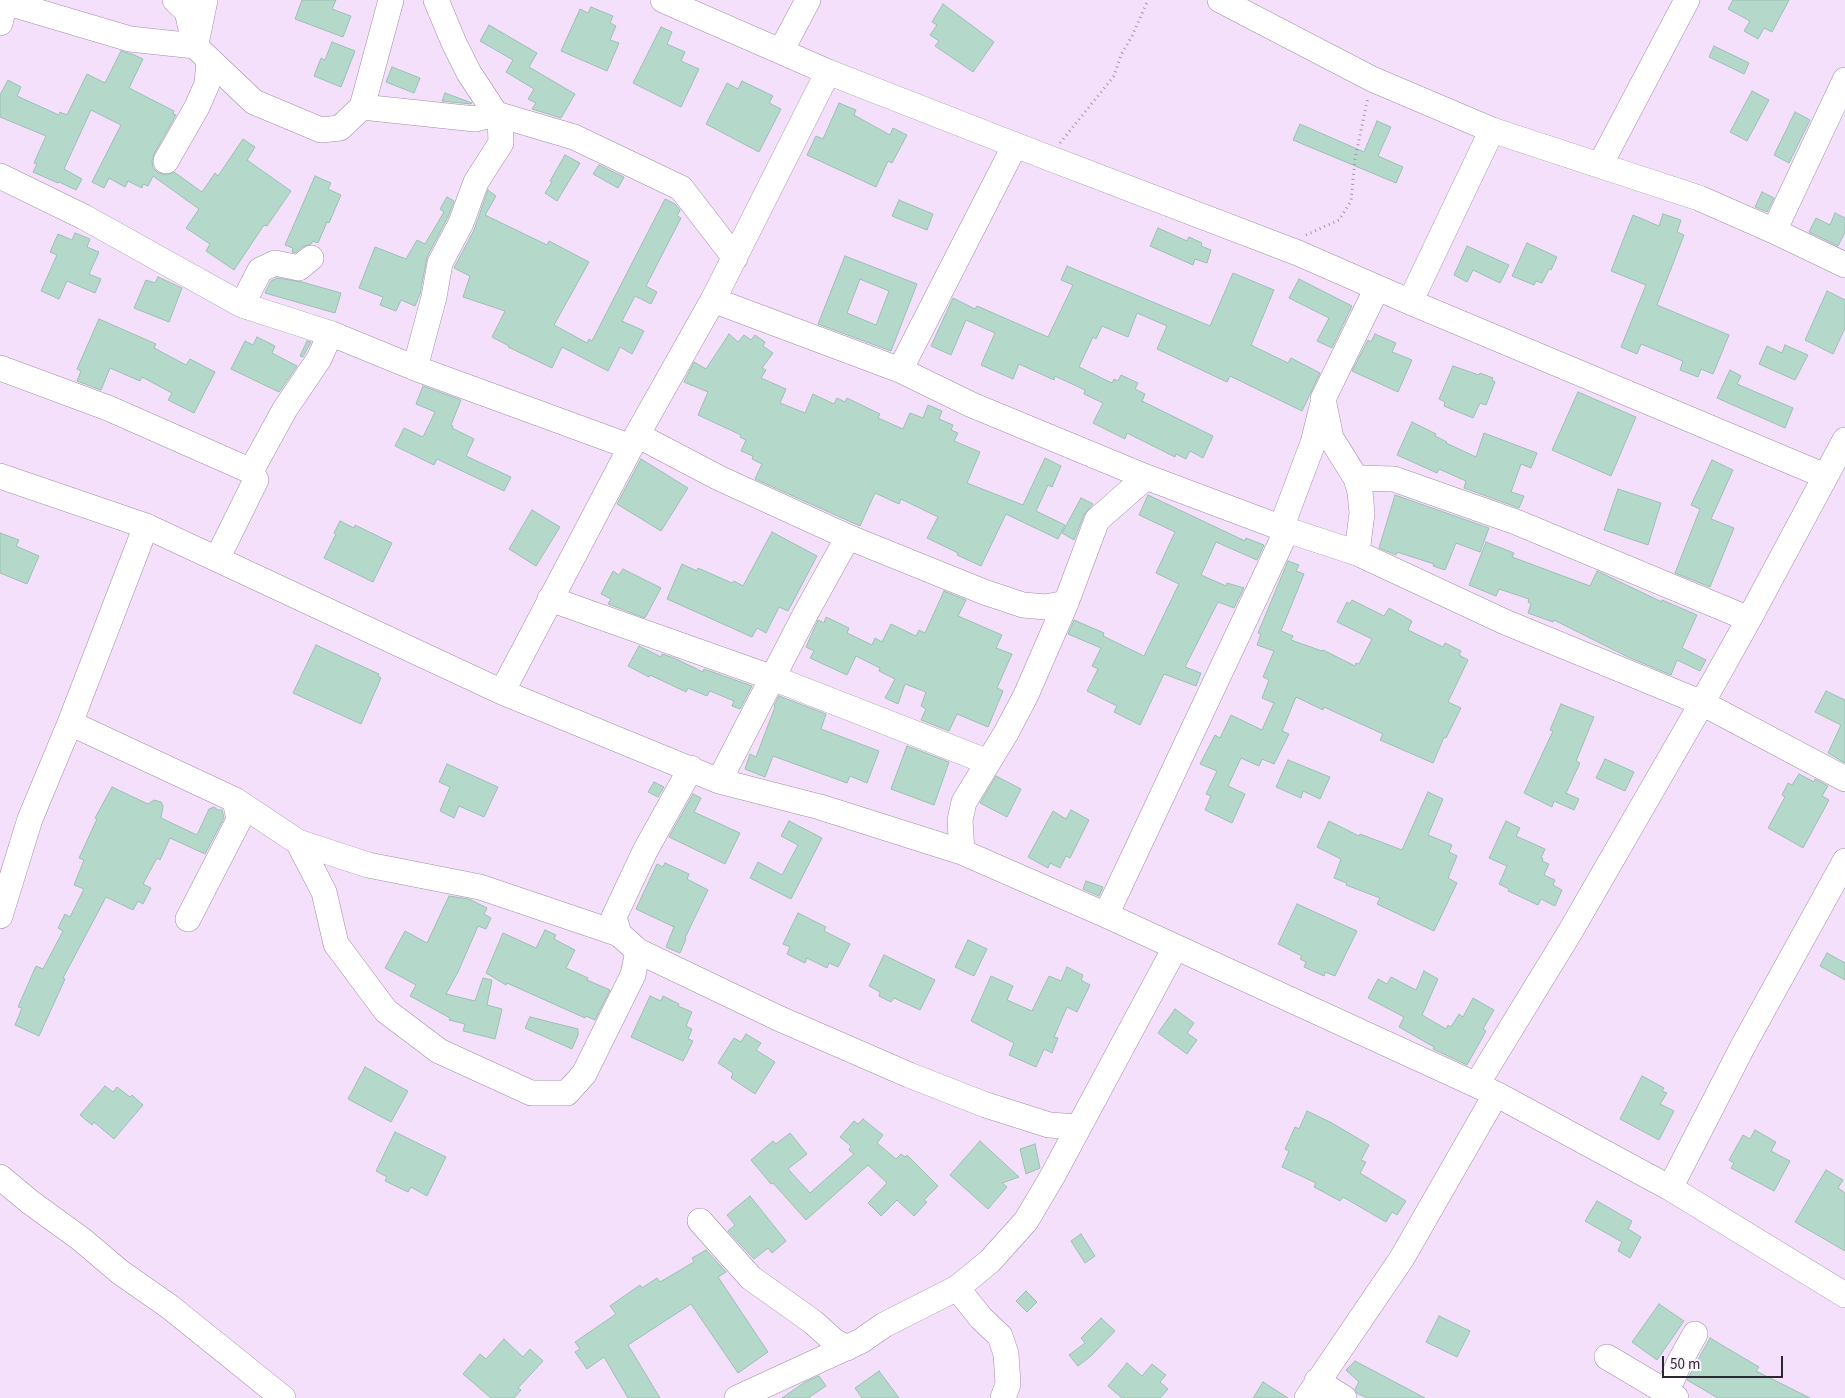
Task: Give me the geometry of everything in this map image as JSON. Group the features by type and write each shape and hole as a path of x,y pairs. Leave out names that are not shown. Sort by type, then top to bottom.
{"street":[{"path":"166,160 197,107 207,84 202,53 187,11 175,0"},
{"path":"202,53 205,0"},
{"path":"4,8 130,39 202,53 254,102 321,130 340,128 362,107 391,0"},
{"path":"415,368 434,297 440,263 461,223 476,182 500,143 498,115 469,73 436,0"},
{"path":"663,0 828,72 1014,145 1298,252 1410,302 1825,476"},
{"path":"781,51 808,0"},
{"path":"1220,0 1372,79 1492,130 1699,198 1845,265"},
{"path":"1600,165 1687,0"},
{"path":"502,692 634,441 713,300 828,72"},
{"path":"1774,231 1845,80"},
{"path":"362,107 475,120 498,115 574,137 681,188 735,258"},
{"path":"1410,302 1492,130"},
{"path":"900,370 1014,145"},
{"path":"0,176 84,217 242,305 332,334 415,368 634,441 848,538 984,592 1023,605 1046,607 1066,603"},
{"path":"242,305 260,270 275,263 299,268 311,258"},
{"path":"1106,915 1284,529 1314,443 1324,399 1378,288"},
{"path":"713,300 900,370 972,405 1146,477 1284,529 1357,553 1505,622 1702,703 1845,779"},
{"path":"251,471 285,409 319,359 332,334"},
{"path":"0,368 108,408 251,471 256,480 217,559"},
{"path":"1324,399 1331,438 1356,478 1360,492 1362,513 1357,553"},
{"path":"1328,1394 1344,1345 1402,1258 1487,1089 1570,932 1749,619 1845,440"},
{"path":"0,476 146,526 502,692 719,781 820,807 962,852 1106,915 1487,1089 1670,1188 1845,1295"},
{"path":"962,852 960,820 964,802 1026,695 1066,603 1098,520 1146,477"},
{"path":"1356,478 1394,478 1516,522 1749,619"},
{"path":"0,916 30,819 70,723 146,526"},
{"path":"719,781 807,611 848,538"},
{"path":"550,599 773,678 988,762"},
{"path":"70,723 235,800 298,842 368,865 480,887 619,934 638,951 778,1018 909,1075 986,1105 1049,1125 1080,1127"},
{"path":"619,934 614,917 645,851 691,768"},
{"path":"188,919 239,820 235,800"},
{"path":"298,842 324,892 336,944 386,1011 439,1051 531,1093 566,1093 584,1074 633,975 638,951"},
{"path":"1670,1188 1743,1046 1845,861"},
{"path":"737,1398 847,1348 884,1326 957,1288 990,1260 1026,1221 1080,1127 1175,948"},
{"path":"0,1177 30,1202 82,1239 120,1272 170,1307 283,1398"},
{"path":"700,1221 750,1278 847,1348"},
{"path":"957,1288 981,1318 1000,1336 1006,1354 1008,1384 1003,1398"},
{"path":"1607,1357 1672,1395 1679,1364 1695,1334"}],"path":[{"path":"1049,158 1114,76 1121,55 1132,36 1148,0"},
{"path":"1298,252 1303,236 1339,220 1351,201 1355,159 1372,79"}],"building":[{"path":"302,0 336,0 332,9 351,16 343,37 295,19"},
{"path":"1733,0 1789,0 1772,32 1764,28 1758,39 1744,31 1750,21 1728,9"},
{"path":"943,4 994,42 973,72 935,46 939,41 930,35 937,25 932,22"},
{"path":"591,7 613,16 610,23 616,26 610,40 619,43 607,71 561,51 580,9 588,13"},
{"path":"489,25 537,53 529,67 575,94 561,118 532,109 536,103 528,99 534,89 506,72 513,60 480,41"},
{"path":"661,27 672,32 667,44 685,52 681,61 699,69 681,107 633,83"},
{"path":"332,42 355,51 341,87 314,76 321,58 325,60"},
{"path":"1714,46 1749,63 1744,74 1709,57"},
{"path":"121,51 143,59 129,88 174,111 173,114 176,115 154,154 153,168 158,173 167,175 174,172 202,192 215,173 218,176 243,139 255,147 247,160 291,191 267,226 264,225 234,270 206,251 210,244 186,228 199,209 153,176 148,186 143,184 142,188 128,181 125,187 109,178 104,188 92,182 121,125 91,110 64,169 82,179 76,190 33,172 37,164 34,163 46,136 0,117 0,95 8,80 21,87 17,96 59,115 60,112 67,115 87,74 105,83"},
{"path":"392,67 420,78 414,93 386,82"},
{"path":"742,81 773,96 769,103 781,109 759,152 706,124 727,83 738,89"},
{"path":"1752,91 1769,100 1747,141 1730,132"},
{"path":"445,93 472,103 442,101"},
{"path":"839,103 856,110 854,115 890,135 893,128 907,135 892,163 888,161 876,187 807,155 816,136 823,139"},
{"path":"1795,112 1810,120 1789,163 1774,155"},
{"path":"1377,121 1391,127 1378,156 1403,167 1396,183 1293,140 1300,124 1364,152"},
{"path":"565,155 580,163 557,201 545,193"},
{"path":"599,165 624,177 618,188 593,174"},
{"path":"315,176 331,183 328,189 341,195 318,243 313,241 295,253 292,252 293,248 285,245"},
{"path":"488,190 496,196 485,215 547,245 549,241 589,262 554,325 587,343 589,339 592,341 665,199 675,204 680,210 677,216 681,218 646,286 657,292 651,304 635,296 622,321 644,331 632,354 620,347 608,371 562,347 552,368 508,347 492,337 505,311 463,297 470,276 454,268 474,230"},
{"path":"1762,192 1774,198 1767,212 1755,207"},
{"path":"447,197 454,201 448,217 427,257 420,294 415,306 401,300 396,311 380,305 383,297 359,288 375,247 406,259 417,240 425,244 444,212 440,209"},
{"path":"899,200 933,214 927,230 892,216"},
{"path":"1835,213 1845,218 1845,232 1838,246 1809,232 1816,218 1830,225"},
{"path":"1663,214 1681,220 1677,232 1684,235 1657,305 1729,335 1713,374 1701,369 1698,377 1680,370 1683,361 1641,344 1637,354 1621,347 1646,285 1611,271 1633,215 1659,226"},
{"path":"1158,228 1187,241 1189,237 1202,243 1201,246 1211,250 1207,263 1195,259 1193,265 1150,246"},
{"path":"75,233 90,239 87,247 99,252 89,274 101,279 95,293 67,281 59,299 41,291 57,255 50,252 58,234 72,240"},
{"path":"1527,243 1557,257 1542,283 1536,281 1534,285 1512,276"},
{"path":"1467,246 1509,265 1500,283 1473,270 1467,282 1454,275"},
{"path":"845,256 917,284 891,351 818,324","holes":["860,279 889,291 876,325 847,313"]},
{"path":"1067,266 1210,326 1233,273 1274,290 1251,345 1288,363 1291,358 1320,373 1302,411 1230,376 1227,382 1157,349 1167,326 1137,313 1128,337 1102,326 1096,339 1093,337 1079,367 1112,383 1114,379 1118,381 1121,375 1138,383 1135,389 1145,394 1142,401 1213,436 1203,458 1190,451 1186,459 1176,454 1175,457 1127,433 1125,439 1093,423 1103,403 1084,394 1085,390 1055,376 1054,380 1019,364 1013,379 981,365 995,333 966,320 951,355 931,346 953,298 975,309 977,306 1048,337 1073,285 1061,280"},
{"path":"158,277 182,288 169,322 134,308 146,280 155,283"},
{"path":"277,278 302,282 341,293 335,313 265,293 271,281"},
{"path":"1299,279 1352,306 1332,348 1317,341 1329,318 1289,298"},
{"path":"1827,291 1845,300 1845,328 1833,354 1805,340"},
{"path":"99,319 156,344 154,348 186,365 190,359 215,372 194,413 168,400 172,393 142,377 140,381 110,368 101,390 77,381 81,371 77,369"},
{"path":"729,334 738,342 744,335 751,340 755,335 765,342 763,346 773,353 762,368 766,370 761,378 786,389 780,403 805,413 813,394 834,404 837,398 845,402 847,398 880,414 878,418 903,429 910,413 923,418 928,405 942,411 939,419 953,425 951,430 958,433 954,441 980,452 967,483 1023,505 1045,458 1061,466 1052,487 1048,485 1036,511 1065,525 1058,539 1006,514 981,566 927,538 938,517 901,499 899,504 875,493 860,526 755,479 762,464 752,459 753,456 741,451 746,440 740,437 741,435 698,415 708,392 684,382 694,362 706,369"},
{"path":"1375,334 1396,343 1392,352 1412,360 1398,392 1352,371 1368,340 1371,342"},
{"path":"257,337 275,346 272,353 297,366 279,392 231,369 245,341 253,345"},
{"path":"307,341 311,342 303,357 300,356"},
{"path":"1785,345 1808,355 1795,380 1759,364 1767,346 1782,353"},
{"path":"1453,366 1479,375 1480,373 1493,378 1492,380 1495,382 1486,405 1480,403 1473,418 1444,406 1445,402 1439,399"},
{"path":"1730,370 1741,376 1737,384 1793,408 1785,428 1717,398"},
{"path":"423,386 461,400 451,425 453,426 452,428 474,439 466,456 511,477 504,491 437,459 434,465 395,446 404,428 423,437 435,412 416,404"},
{"path":"1578,392 1636,417 1611,476 1552,450"},
{"path":"1412,422 1436,434 1435,436 1446,443 1476,457 1484,433 1537,453 1531,468 1521,464 1511,492 1524,496 1519,508 1464,488 1466,481 1439,469 1437,473 1397,455"},
{"path":"641,459 688,488 661,531 617,504"},
{"path":"1712,460 1733,470 1711,519 1734,528 1710,587 1675,573 1700,509 1691,505"},
{"path":"1618,489 1661,503 1648,545 1604,530"},
{"path":"1148,495 1245,541 1246,538 1264,545 1257,560 1216,542 1201,575 1226,586 1227,583 1244,588 1234,608 1218,602 1185,667 1201,673 1196,686 1164,674 1140,725 1114,712 1117,706 1087,691 1098,669 1092,666 1101,648 1068,634 1074,620 1104,633 1103,636 1144,656 1179,584 1156,573 1175,532 1139,515"},
{"path":"1395,495 1489,528 1480,552 1456,543 1445,570 1433,566 1434,564 1397,552 1396,555 1379,548"},
{"path":"1081,498 1093,504 1084,515 1074,540 1062,533"},
{"path":"532,510 560,527 536,566 509,549"},
{"path":"340,521 354,528 355,525 392,543 373,582 324,558"},
{"path":"772,532 817,556 788,611 779,607 766,633 757,628 752,637 667,599 682,564 697,571 698,568 743,586"},
{"path":"0,533 19,540 16,546 39,556 27,584 0,573"},
{"path":"1486,542 1514,553 1512,557 1590,586 1597,571 1662,602 1662,600 1697,615 1682,648 1706,660 1700,671 1677,660 1671,675 1628,657 1554,620 1553,622 1528,613 1531,604 1528,602 1529,599 1499,589 1496,596 1469,585"},
{"path":"1288,561 1299,565 1296,571 1304,574 1281,631 1293,636 1291,640 1323,650 1355,666 1356,663 1359,664 1372,639 1337,622 1347,602 1350,604 1352,600 1384,616 1389,608 1412,621 1408,630 1443,647 1445,643 1461,651 1459,655 1468,660 1448,702 1461,708 1446,738 1444,737 1433,763 1380,740 1383,734 1324,707 1323,710 1296,697 1282,731 1289,734 1274,764 1262,759 1259,766 1241,758 1228,786 1245,794 1232,823 1205,810 1211,796 1206,794 1217,771 1200,764 1215,735 1220,738 1231,715 1262,730 1274,703 1262,698 1269,680 1263,677 1274,651 1257,645 1261,634 1258,633"},
{"path":"623,569 661,588 645,618 608,604 611,599 601,594 613,571 619,575"},
{"path":"944,591 966,600 958,616 1002,635 996,648 1012,654 997,688 1003,691 988,727 957,714 949,731 921,720 926,709 921,706 926,692 905,684 898,704 885,698 895,679 879,671 880,668 856,656 847,675 810,658 814,651 806,647 818,620 824,623 826,617 849,628 847,633 872,645 875,638 882,642 891,624 916,636 919,630 925,633"},
{"path":"316,645 379,674 378,676 381,678 361,724 293,693"},
{"path":"639,646 661,657 662,654 674,658 703,672 704,669 752,686 740,709 732,706 734,701 710,691 707,696 688,688 686,692 628,666"},
{"path":"1826,691 1845,700 1845,763 1828,753 1841,725 1815,712"},
{"path":"779,696 826,714 821,729 879,751 867,783 850,776 847,783 773,756 765,777 745,769 750,754 756,757"},
{"path":"1561,704 1594,717 1576,761 1580,763 1566,793 1579,799 1574,810 1554,801 1552,807 1524,793 1553,731 1550,730"},
{"path":"907,746 949,762 934,805 891,789"},
{"path":"1605,759 1634,772 1625,791 1596,778"},
{"path":"1288,760 1330,777 1320,799 1303,791 1301,798 1276,787"},
{"path":"447,764 498,787 484,817 459,806 454,818 440,811 450,787 439,782"},
{"path":"1799,774 1814,782 1815,779 1828,786 1822,796 1829,800 1803,848 1768,828 1785,797 1782,795 1788,783 1792,785"},
{"path":"996,776 1021,789 1007,817 980,803"},
{"path":"654,782 664,787 658,797 648,792"},
{"path":"112,787 148,804 154,800 161,802 163,806 161,818 197,835 209,809 214,807 222,810 224,818 205,854 170,838 160,860 157,858 143,884 151,888 143,904 138,901 133,910 106,897 63,978 65,979 39,1036 15,1025 22,1008 18,1007 36,966 43,969 63,931 58,928 65,914 70,917 84,889 74,885 84,860 79,858 97,819 95,818"},
{"path":"1428,792 1443,799 1428,835 1452,845 1449,852 1457,856 1448,878 1457,883 1434,931 1377,904 1380,898 1346,885 1347,883 1334,878 1341,859 1317,847 1329,821 1359,836 1360,834 1402,850"},
{"path":"693,794 701,798 694,812 740,833 725,864 669,837"},
{"path":"1071,810 1089,820 1070,858 1066,856 1060,868 1050,863 1048,868 1028,857 1053,811 1066,819"},
{"path":"789,821 822,838 791,899 750,878 758,862 782,875 798,845 781,836"},
{"path":"1506,821 1520,828 1516,836 1545,849 1541,858 1543,859 1542,861 1549,864 1544,875 1555,880 1553,885 1562,890 1555,906 1541,899 1538,905 1508,891 1509,889 1499,884 1507,866 1489,858"},
{"path":"665,863 689,874 687,879 708,890 685,938 680,953 666,947 674,927 636,909 657,864 663,867"},
{"path":"1086,881 1103,887 1099,896 1083,889"},
{"path":"449,896 469,899 487,908 484,914 491,918 486,929 478,926 446,994 475,1001 483,978 492,980 487,1005 502,1009 495,1039 463,1031 465,1024 449,1020 450,1018 410,996 416,985 385,968 405,931 427,943"},
{"path":"1297,904 1357,931 1335,976 1325,972 1324,976 1304,967 1306,962 1300,959 1302,956 1278,944"},
{"path":"798,913 826,927 824,931 850,944 838,967 829,963 827,968 807,958 805,963 787,954 790,947 783,944"},
{"path":"545,930 556,935 554,939 575,950 566,968 610,990 595,1020 586,1016 585,1018 507,983 506,985 486,973 503,933 536,948"},
{"path":"968,940 987,949 974,976 955,967"},
{"path":"1827,953 1845,963 1845,980 1820,966"},
{"path":"884,955 935,980 920,1010 894,998 891,1002 879,996 880,992 869,986"},
{"path":"1067,967 1083,975 1081,980 1090,985 1077,1012 1067,1007 1054,1037 1058,1038 1052,1053 1044,1049 1036,1067 1009,1055 1014,1043 971,1021 991,976 1013,986 1007,1000 1032,1011 1049,976 1061,981"},
{"path":"1424,971 1438,979 1422,1015 1446,1029 1448,1025 1451,1027 1459,1014 1463,1017 1473,998 1494,1010 1483,1029 1486,1031 1467,1065 1433,1049 1434,1047 1399,1027 1404,1017 1368,998 1378,979 1387,984 1391,977 1416,990"},
{"path":"650,996 661,1001 663,996 679,1004 678,1006 692,1012 686,1026 692,1029 688,1039 693,1041 683,1061 631,1037"},
{"path":"1175,1009 1194,1023 1187,1033 1197,1040 1187,1054 1158,1033"},
{"path":"530,1017 578,1029 578,1035 572,1049 525,1028"},
{"path":"746,1034 761,1043 756,1050 775,1062 755,1094 731,1078 733,1073 718,1063 734,1038 741,1042"},
{"path":"365,1067 408,1091 391,1122 348,1099"},
{"path":"1642,1076 1664,1088 1662,1091 1667,1093 1660,1104 1674,1111 1659,1140 1620,1119"},
{"path":"105,1086 113,1092 117,1087 130,1097 132,1095 143,1105 114,1139 94,1122 92,1125 80,1115"},
{"path":"1307,1111 1369,1145 1361,1160 1366,1162 1360,1173 1406,1201 1397,1215 1392,1212 1386,1222 1343,1197 1340,1201 1314,1187 1316,1183 1282,1167 1289,1151 1285,1149 1295,1127 1299,1129"},
{"path":"863,1119 883,1135 877,1143 896,1159 901,1154 905,1157 907,1155 938,1186 924,1200 927,1202 914,1216 897,1200 881,1216 868,1203 887,1183 868,1165 806,1220 751,1160 773,1141 776,1144 790,1133 807,1154 788,1169 810,1193 854,1154 849,1150 851,1146 840,1137 854,1121 858,1124"},
{"path":"1755,1130 1776,1142 1771,1151 1790,1161 1774,1191 1731,1168 1734,1163 1729,1160 1743,1135 1750,1139"},
{"path":"395,1132 446,1157 427,1196 411,1187 408,1192 385,1181 387,1177 376,1171"},
{"path":"980,1141 1019,1177 1002,1183 1007,1187 988,1209 950,1175"},
{"path":"1035,1144 1040,1168 1026,1174 1020,1149"},
{"path":"1826,1170 1843,1180 1838,1188 1845,1193 1845,1251 1795,1222"},
{"path":"750,1196 786,1241 772,1253 768,1248 754,1259 728,1231 735,1225 727,1215"},
{"path":"1597,1201 1632,1221 1628,1229 1641,1237 1630,1258 1618,1251 1622,1242 1585,1221"},
{"path":"1081,1234 1095,1256 1085,1263 1071,1241"},
{"path":"706,1250 726,1272 718,1277 768,1352 738,1373 691,1304 628,1345 660,1398 628,1398 604,1357 587,1369 575,1352 580,1349 575,1342 616,1314 610,1306 640,1285 642,1288 657,1278 660,1282 694,1262 692,1258"},
{"path":"1026,1291 1037,1302 1027,1312 1016,1301"},
{"path":"1659,1304 1684,1321 1657,1360 1632,1342"},
{"path":"1439,1316 1470,1331 1457,1357 1426,1342"},
{"path":"1101,1318 1115,1331 1091,1356 1078,1366 1069,1355 1085,1343 1081,1338"},
{"path":"1710,1338 1759,1367 1756,1371 1810,1398 1718,1398 1687,1380"},
{"path":"504,1339 523,1357 530,1349 543,1361 518,1388 521,1390 514,1398 491,1398 463,1374 480,1354 486,1359"},
{"path":"1355,1361 1425,1398 1367,1398 1357,1393 1355,1389 1359,1382 1346,1370"},
{"path":"1127,1363 1142,1376 1152,1364 1166,1375 1160,1382 1168,1389 1160,1398 1122,1398 1108,1386"},
{"path":"879,1371 899,1398 862,1398 855,1388"},
{"path":"819,1376 826,1386 808,1398 782,1398 805,1382"},
{"path":"1263,1382 1288,1398 1253,1398"}]}
